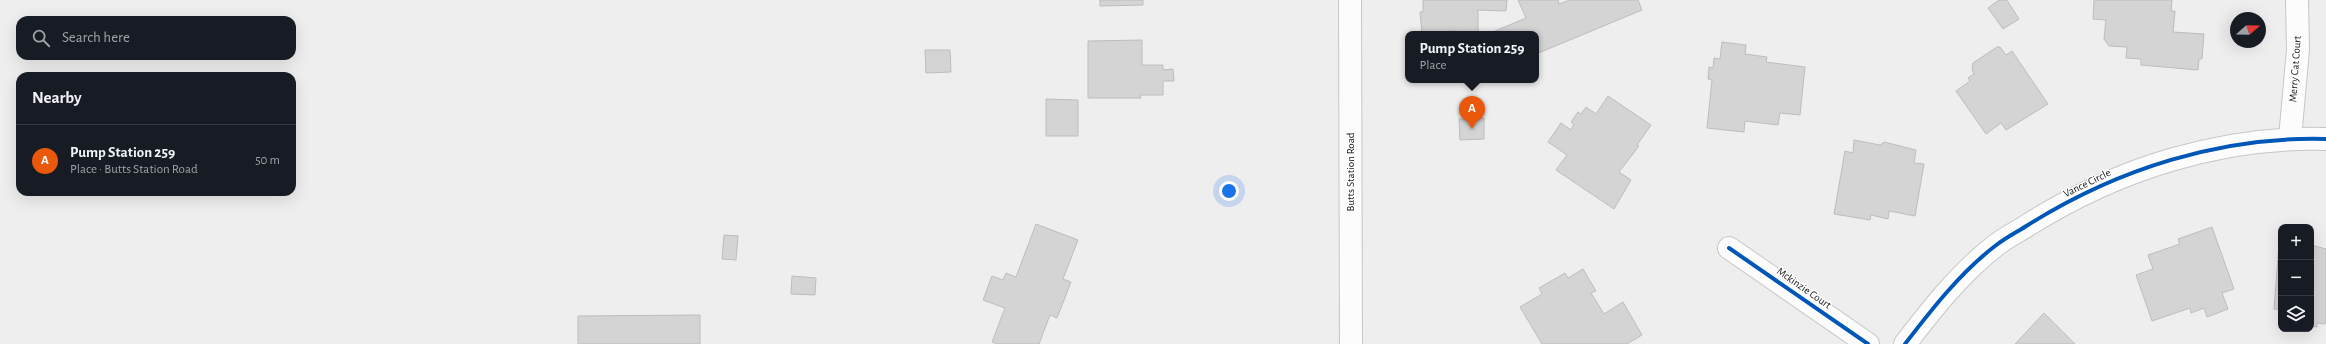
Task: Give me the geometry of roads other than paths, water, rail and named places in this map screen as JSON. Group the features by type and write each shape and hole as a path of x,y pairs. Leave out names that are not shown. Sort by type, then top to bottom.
{"street":[{"name":"Butts Station Road","path":"1350,0 1351,344"},
{"name":"Merry Cat Court","path":"2290,138 2298,50 2297,0"},
{"name":"Vance Circle","path":"1905,344 1942,297 1995,246 2048,212 2108,181 2168,159 2231,146 2290,138 2326,138"},
{"name":"Mckinzie Court","path":"1729,248 1868,344"}],"place":[{"name":"Pump Station 259","path":"1472,129"}]}
